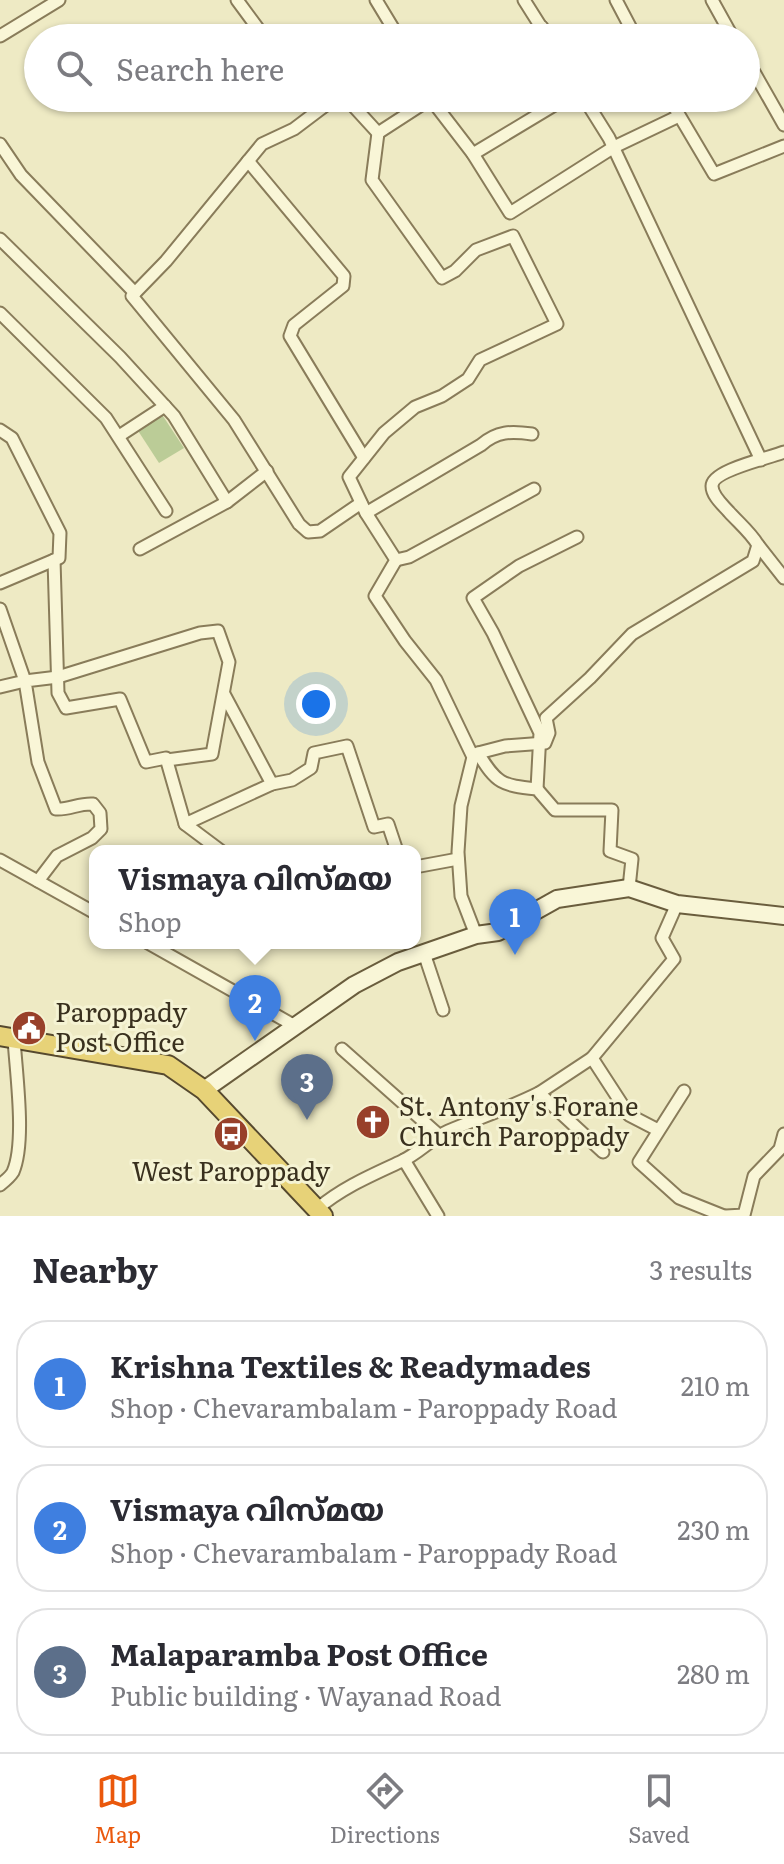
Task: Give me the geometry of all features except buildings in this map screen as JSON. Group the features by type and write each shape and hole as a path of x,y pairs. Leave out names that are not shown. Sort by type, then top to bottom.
{"highway":[{"path":"7,1038 168,1065 204,1090 320,1213"}],"main road":[{"path":"204,1090 354,985 398,962 476,935 498,932 557,899 629,888 677,904 784,916"}],"street":[{"path":"0,36 59,0"},
{"path":"237,0 255,24"},
{"path":"376,0 391,24"},
{"path":"524,0 539,24"},
{"path":"616,0 629,24"},
{"path":"712,0 725,24"},
{"path":"760,83 784,125"},
{"path":"310,112 294,129 262,144 166,261 132,296 234,420 299,524 308,532 320,531 364,508 481,445 492,435 511,431 532,434"},
{"path":"359,112 378,133"},
{"path":"410,112 378,133 372,180 442,278 455,271 476,250 513,236"},
{"path":"396,560 349,477 384,433 415,407 442,396 468,379 480,360 557,324 513,236 510,213 473,154 442,112"},
{"path":"473,154 543,112"},
{"path":"593,112 614,147 761,460"},
{"path":"677,112 714,174 784,146"},
{"path":"510,213 614,147 679,116"},
{"path":"0,144 21,175 135,293"},
{"path":"248,161 344,276 343,286 294,325 290,336 364,458"},
{"path":"0,239 120,357 174,416 227,502"},
{"path":"0,313 106,418 166,511"},
{"path":"119,436 165,406"},
{"path":"0,430 12,438 60,533 59,558 0,583"},
{"path":"784,452 719,475 712,482 717,498 784,578"},
{"path":"140,549 227,502 267,471"},
{"path":"534,489 409,557 396,560 375,596 436,680 476,755 493,777 511,786 537,789 555,810 612,810 610,851 632,859 629,888"},
{"path":"537,789 540,733 473,598 519,566 577,537"},
{"path":"476,755 505,746 539,745 549,738 546,718 632,634 753,561 758,545"},
{"path":"0,687 58,677 200,633 218,631 229,662 212,754 146,762 120,699 66,708 58,693 58,677 54,560"},
{"path":"0,609 25,681 38,762 56,809 65,810 82,803 93,804 100,813 101,829 92,838 57,856 38,881"},
{"path":"223,693 272,784"},
{"path":"185,824 272,784 292,780 311,768 314,753 347,746 374,827 388,824 395,845"},
{"path":"476,755 461,806 458,859 461,896 476,935"},
{"path":"167,760 185,824 213,845"},
{"path":"421,866 458,859"},
{"path":"0,860 89,910"},
{"path":"320,1213 333,1196 356,1182 404,1160 440,1136 539,1093 592,1058 674,959 662,938 677,904"},
{"path":"159,949 295,1026"},
{"path":"424,953 443,1010"},
{"path":"0,1185 11,1175 17,1158 18,1124 7,1038"},
{"path":"342,1049 440,1136"},
{"path":"592,1058 629,1115 658,1130"},
{"path":"684,1091 639,1162 679,1198 725,1216 745,1216 754,1176 780,1149 784,1134"},
{"path":"539,1093 603,1152"},
{"path":"404,1160 438,1216"}],"green space":[{"path":"157,407 184,448 159,463 133,423"}],"place":[{"name":"Krishna Textiles & Readymades","path":"515,955"},
{"name":"Paroppady Post Office","path":"29,1028"},
{"name":"Vismaya വിസ്മയ","path":"255,1041"},
{"name":"Malaparamba Post Office","path":"307,1120"},
{"name":"St. Antony's Forane Church Paroppady","path":"373,1122"},
{"name":"West Paroppady","path":"231,1134"}]}
